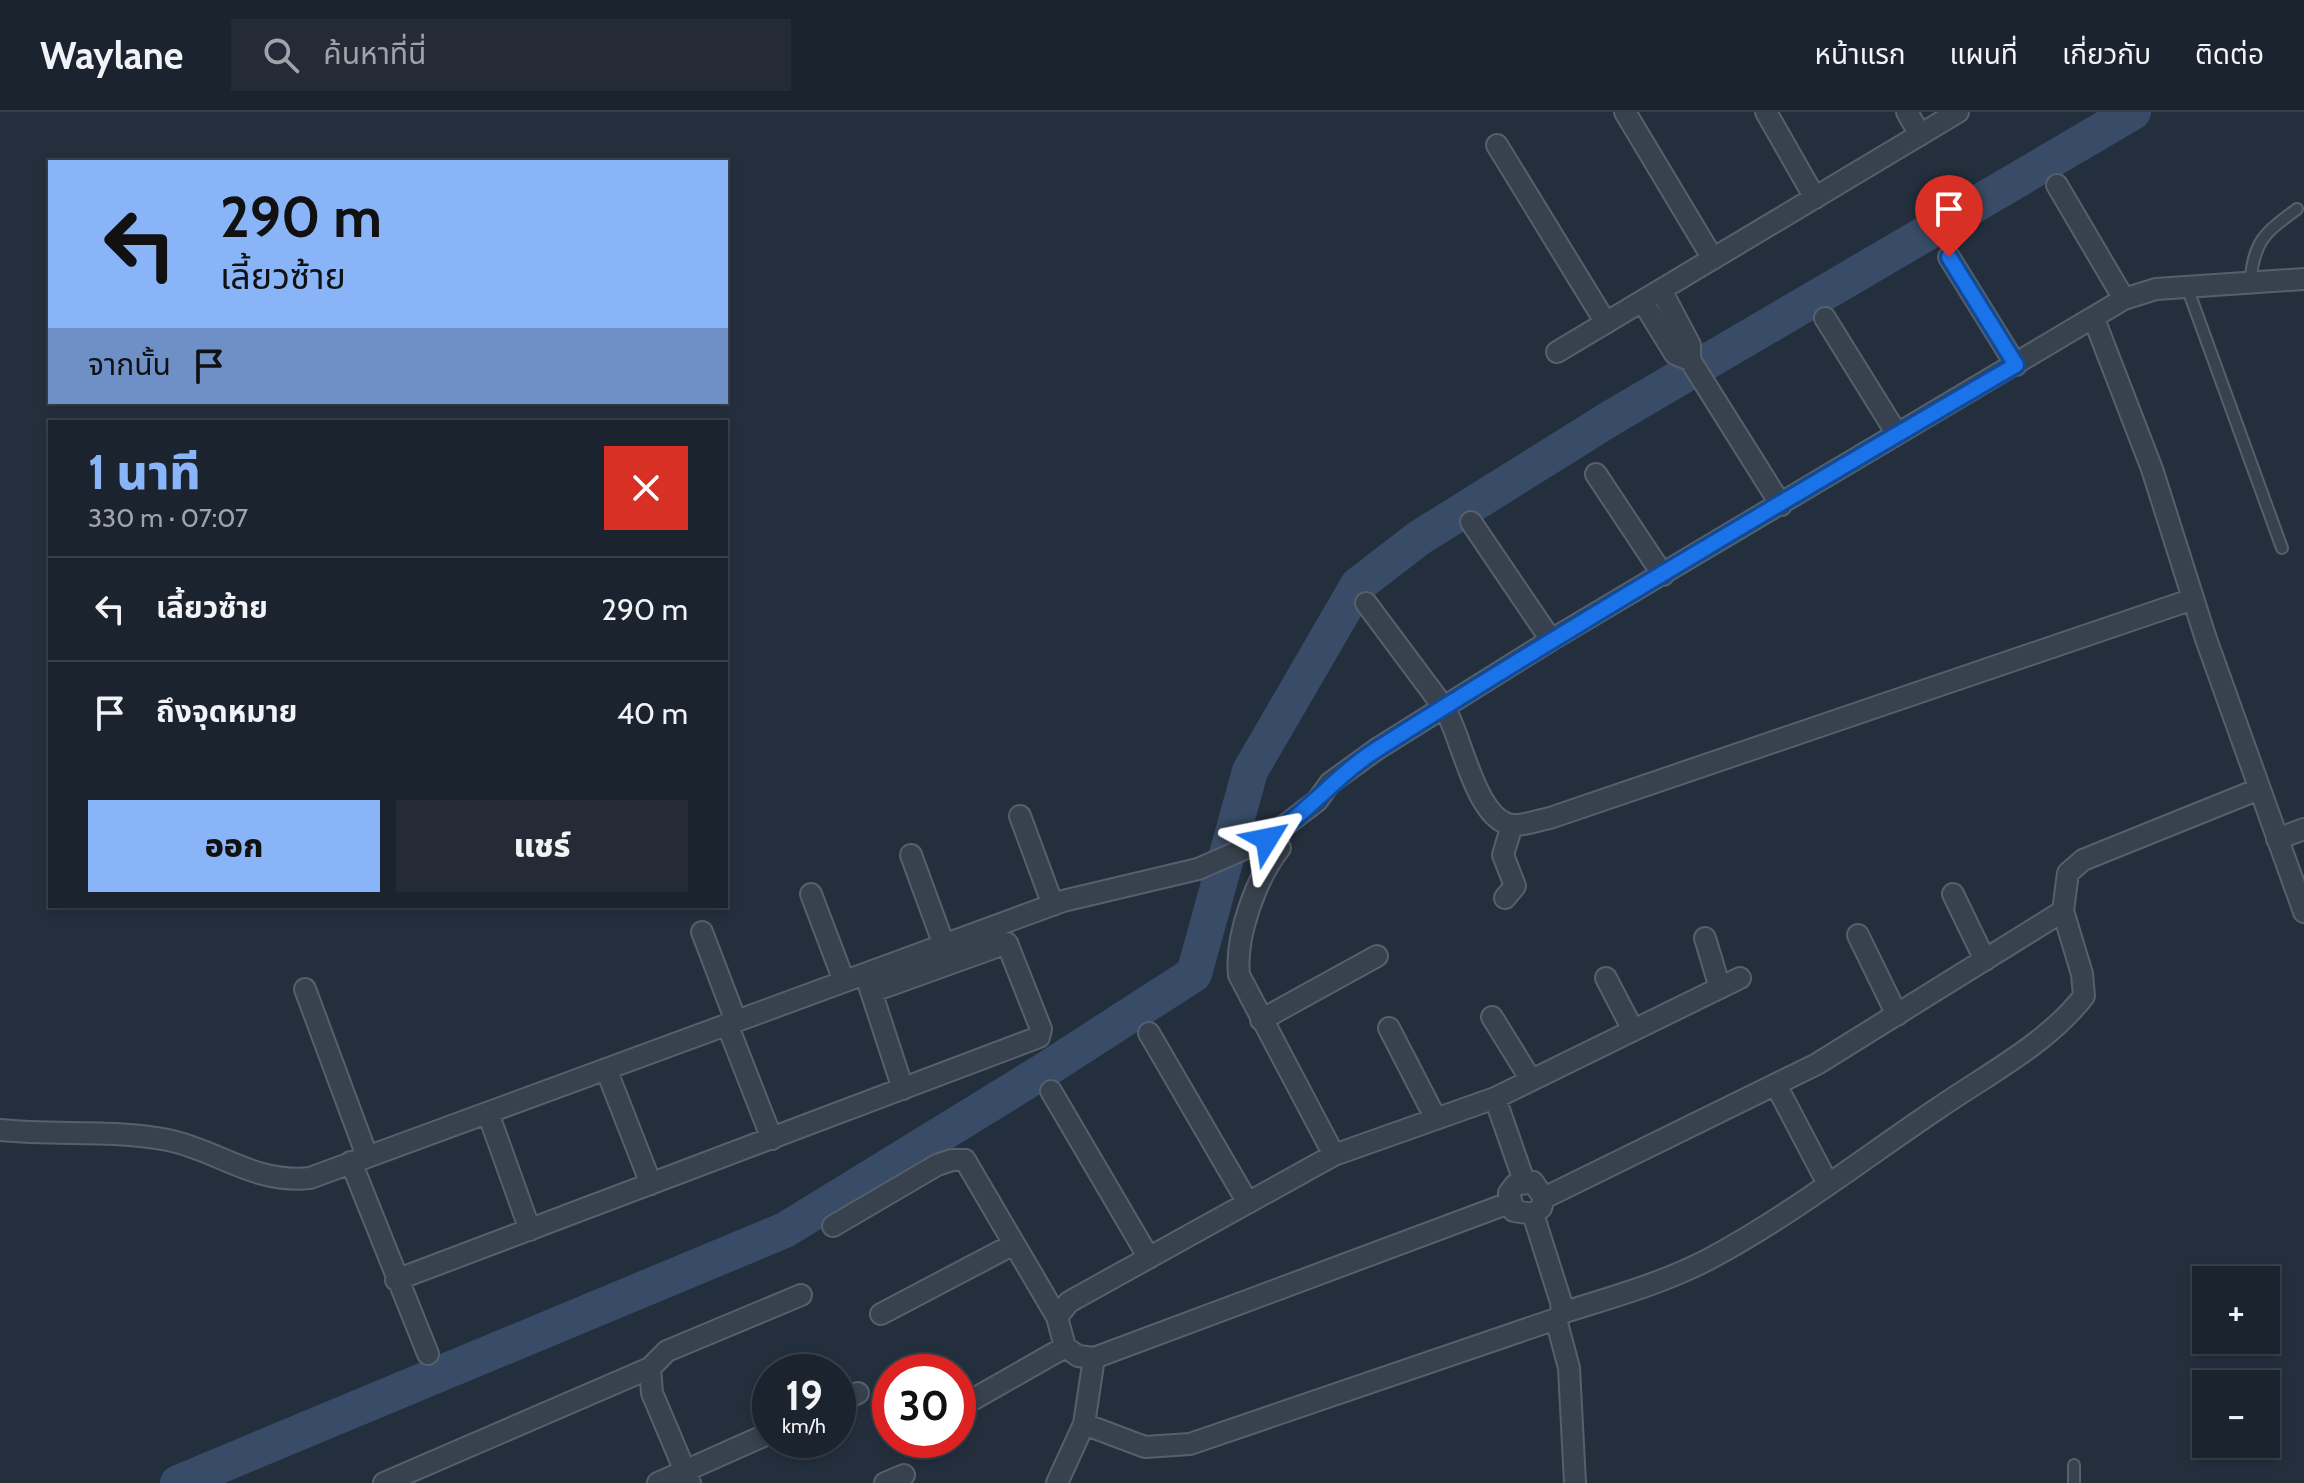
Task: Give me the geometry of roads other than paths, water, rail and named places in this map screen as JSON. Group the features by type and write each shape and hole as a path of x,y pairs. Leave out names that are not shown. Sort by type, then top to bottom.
{"street":[{"path":"1625,112 1713,259"},
{"path":"1766,112 1815,198"},
{"path":"1907,112 1920,135"},
{"path":"1557,352 1958,112"},
{"path":"1497,145 1606,323"},
{"path":"2057,185 2124,299"},
{"path":"1949,257 2016,365"},
{"path":"868,983 944,945 1053,905 1198,869 1274,843 1317,801 1330,783 1377,749 1551,640 2124,299 2156,289 2304,279"},
{"path":"1661,290 1690,345 1690,361 1781,505"},
{"path":"1643,302 1675,354 1690,361"},
{"path":"1825,318 1897,434"},
{"path":"2094,319 2152,469 2193,599 2304,912"},
{"path":"1596,474 1663,575"},
{"path":"1471,522 1551,640"},
{"path":"1366,603 1445,709 1456,728 1481,800 1494,817 1512,825 1550,818 2193,599"},
{"path":"1084,1424 1145,1447 1190,1444 1650,1285 1710,1259 1828,1184 2016,1056 2071,1013 2084,996 2082,974 2063,911 2068,873 2083,860 2259,789"},
{"path":"1020,816 1053,905"},
{"path":"1505,898 1515,886 1503,855 1512,825"},
{"path":"2277,839 2304,829"},
{"path":"1274,843 1237,959 1239,975 1334,1155"},
{"path":"911,855 944,945"},
{"path":"811,894 844,981"},
{"path":"1953,894 1985,960"},
{"path":"1575,1483 1569,1368 1538,1206 1541,1189 1533,1182 1524,1181 1509,1193 1509,1203 1514,1211 1538,1206 1776,1085 1817,1064 2063,911"},
{"path":"702,932 772,1139"},
{"path":"1858,935 1897,1015"},
{"path":"1705,938 1720,988"},
{"path":"0,1130 169,1140 283,1181 310,1178 844,981 868,983 1007,943 1041,1029 1039,1037 396,1280"},
{"path":"1261,1020 1377,956"},
{"path":"1606,978 1633,1030"},
{"path":"1057,1317 1069,1302 1334,1155 1495,1098 1740,978"},
{"path":"868,983 903,1089"},
{"path":"305,989 396,1280 428,1354"},
{"path":"1492,1017 1531,1080"},
{"path":"1389,1028 1436,1119"},
{"path":"1149,1033 1248,1203"},
{"path":"606,1069 651,1184"},
{"path":"1776,1085 1828,1184"},
{"path":"1051,1091 1149,1258"},
{"path":"1495,1098 1524,1181"},
{"path":"488,1113 530,1230"},
{"path":"833,1226 937,1165 965,1160 1057,1317 1065,1347 1078,1356 1094,1358 1509,1203"},
{"path":"881,1314 1014,1244"},
{"path":"384,1483 650,1368 667,1351 801,1295"},
{"path":"976,1398 1065,1347"},
{"path":"1057,1483 1084,1424 1094,1358"},
{"path":"650,1368 652,1393 687,1477"},
{"path":"658,1483 687,1477 752,1443"},
{"path":"885,1483 904,1475"}],"lane":[{"path":"2250,284 2253,253 2258,243 2297,209"},
{"path":"2187,287 2282,548"},
{"path":"2074,1465 2074,1483"}],"waterway":[{"path":"178,1483 785,1230 1042,1072 1194,974 1250,771 1358,585 1419,538 1611,418 2133,112"}]}
